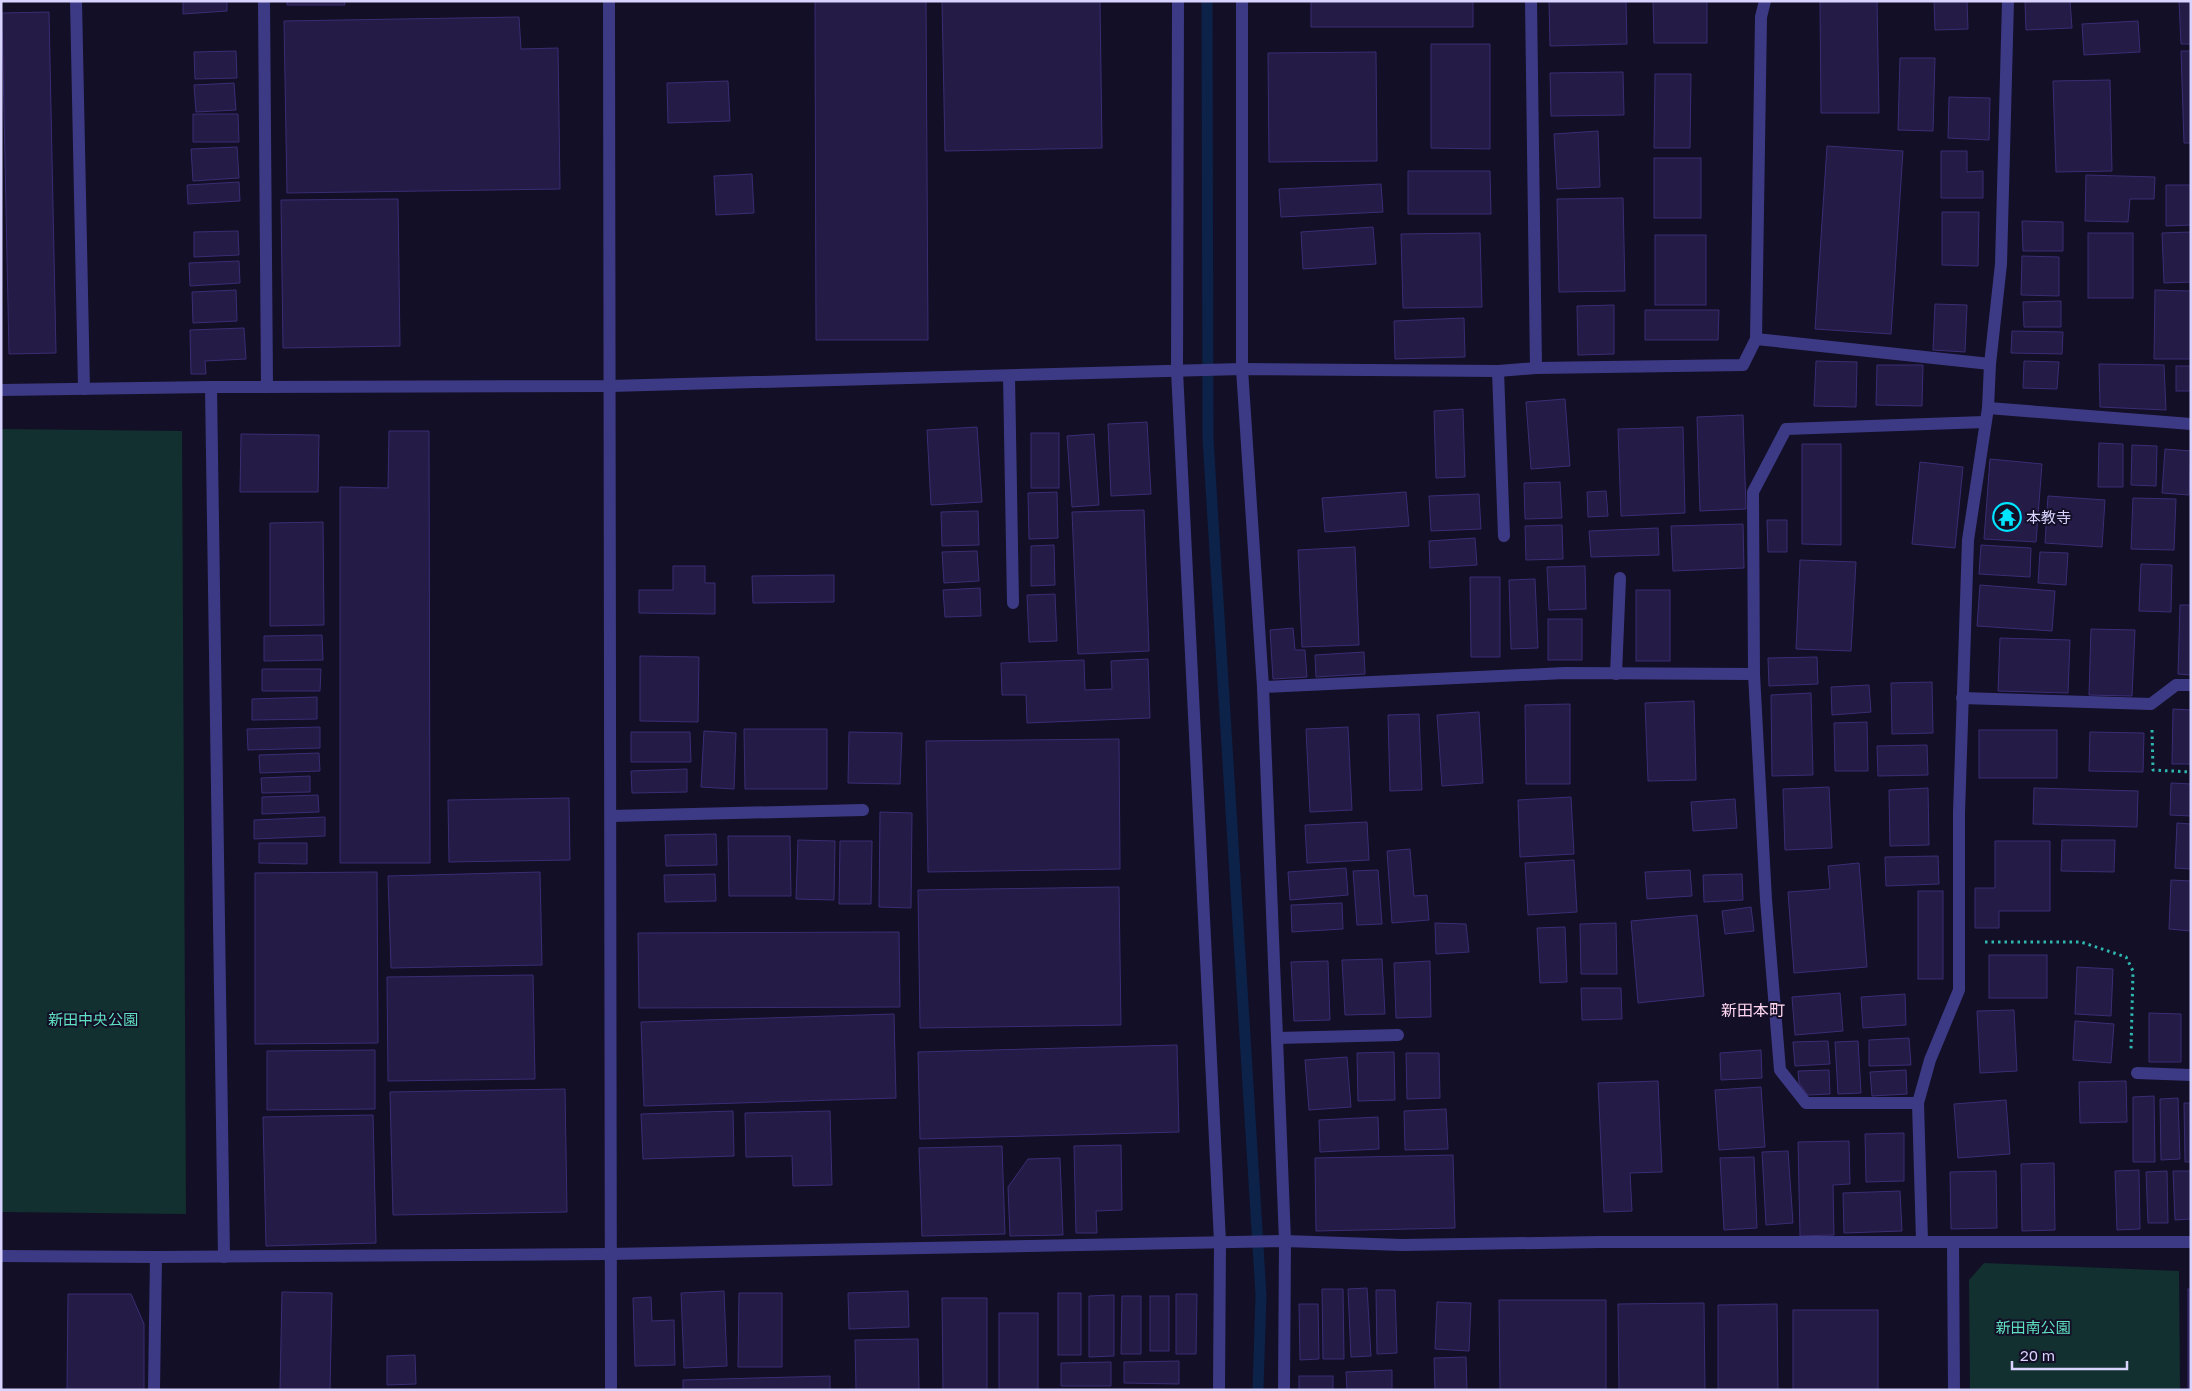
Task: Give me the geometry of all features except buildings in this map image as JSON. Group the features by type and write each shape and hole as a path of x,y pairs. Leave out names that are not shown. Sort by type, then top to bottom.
{"street":[{"path":"76,1 84,389"},
{"path":"264,1 268,387"},
{"path":"609,1 610,1390"},
{"path":"1178,1 1177,371 1226,1242 1219,1390"},
{"path":"1242,1 1242,369 1263,687 1284,1242 1284,1390"},
{"path":"1531,1 1536,368"},
{"path":"1,390 211,387 610,386 1242,369 1498,371 1536,368 1743,365 1756,339 1761,27 1765,1"},
{"path":"1922,1241 1918,1103 1930,1060 1959,990 1959,813 1968,540 1984,422 1988,408 1990,364 2001,264 2008,1"},
{"path":"1756,339 1990,364"},
{"path":"1498,371 1504,536"},
{"path":"1009,376 1013,604"},
{"path":"211,387 224,1256"},
{"path":"1988,408 2191,424"},
{"path":"1918,1103 1806,1103 1780,1070 1766,900 1754,674 1753,492 1786,429 1984,422"},
{"path":"1616,674 1620,578"},
{"path":"1263,687 1565,673 1754,674"},
{"path":"1962,698 2151,704 2176,685 2191,685"},
{"path":"610,816 863,810"},
{"path":"1277,1038 1398,1035"},
{"path":"2137,1073 2191,1075"},
{"path":"1,1256 156,1257 610,1254 1226,1242 1402,1245 1600,1242 2191,1242"},
{"path":"1953,1242 1954,1390"},
{"path":"154,1390 156,1257"}],"path":[{"path":"2151,704 2153,770 2191,772"},
{"path":"1959,942 2081,942 2126,958 2133,971 2131,1060 2137,1073"}],"green space":[{"name":"新田中央公園","path":"1,429 182,431 186,1214 1,1212"},
{"name":"新田南公園","path":"1984,1263 2179,1271 2180,1390 1970,1390 1969,1280"}],"waterway":[{"path":"1207,1 1208,439 1261,1295 1258,1390"}],"place":[{"name":"本教寺","path":"2007,517"}],"district":[{"name":"新田本町","path":"1753,1010"}]}
